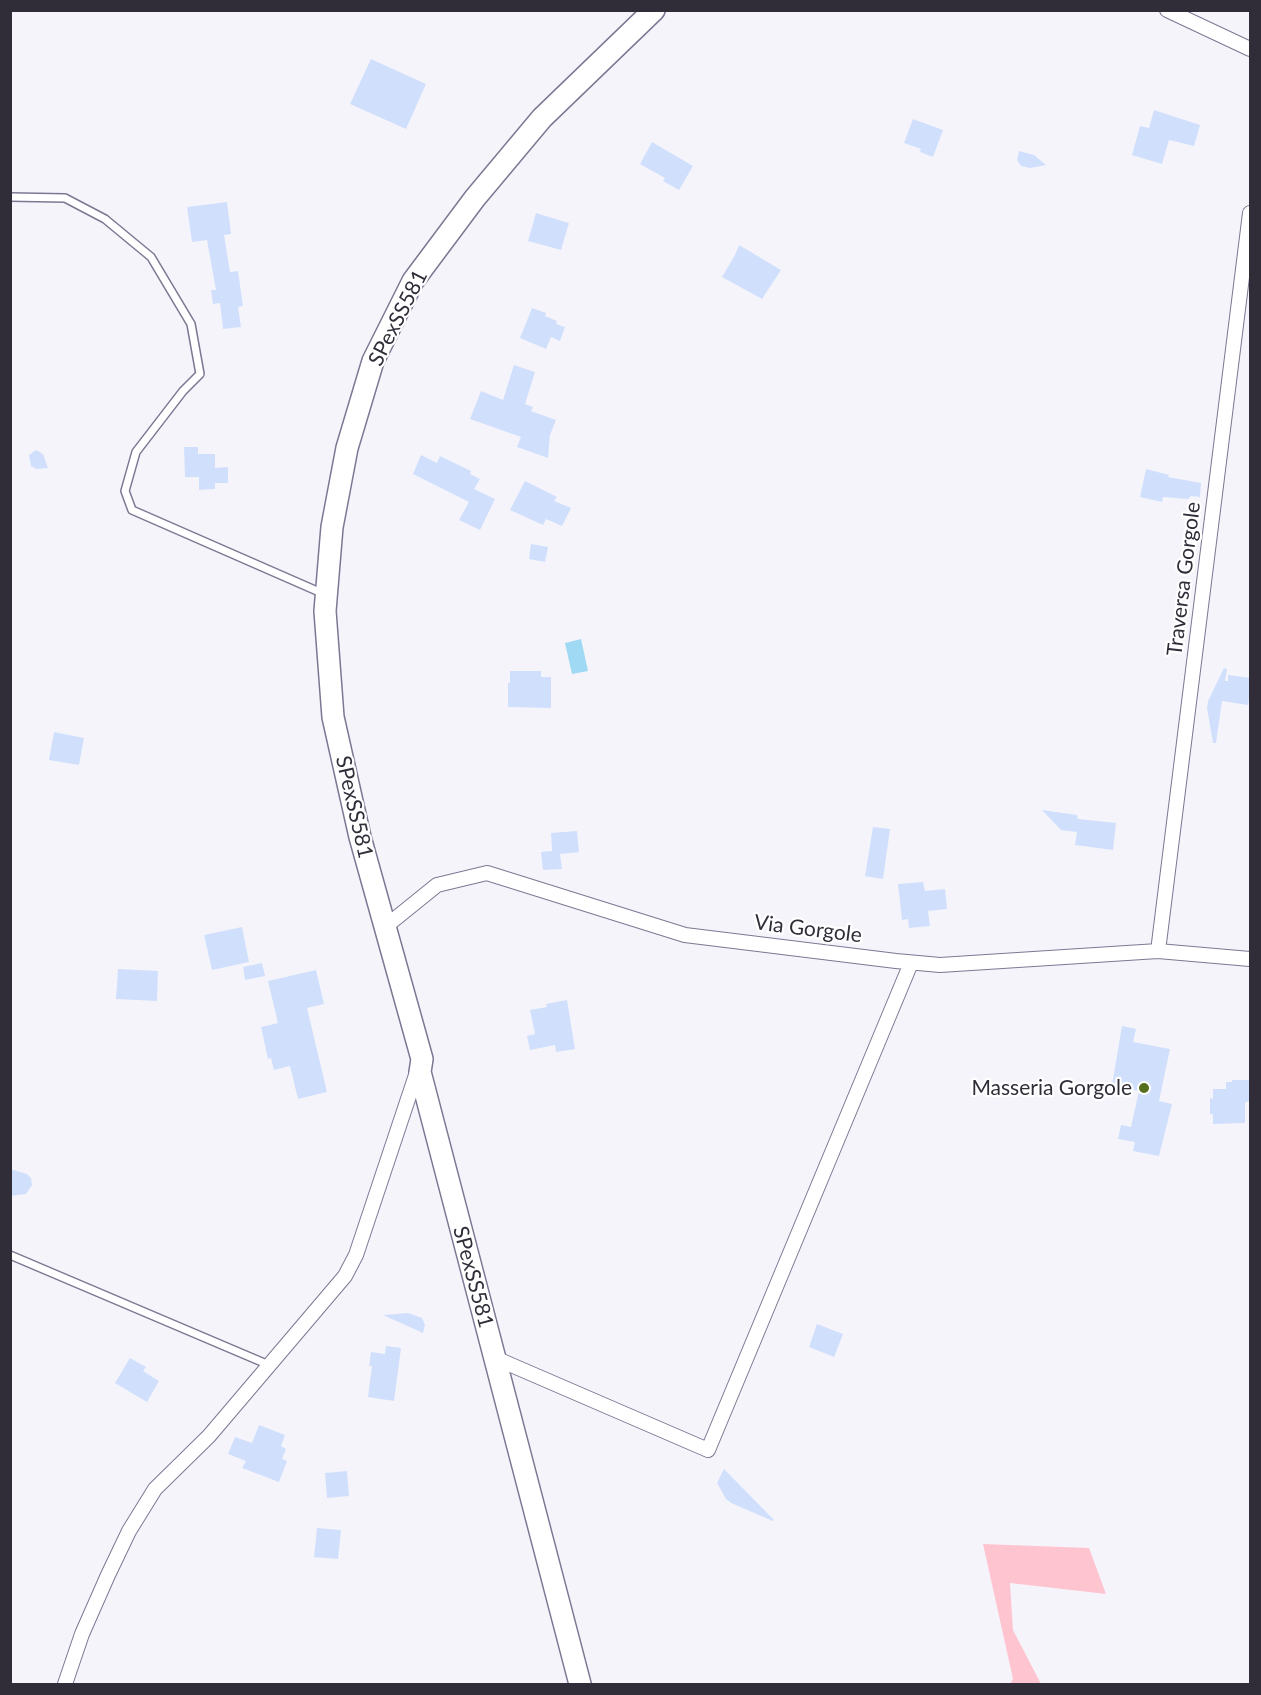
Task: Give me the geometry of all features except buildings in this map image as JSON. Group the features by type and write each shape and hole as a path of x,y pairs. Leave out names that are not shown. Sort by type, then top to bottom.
{"main road":[{"name":"SPexSS581","path":"580,1684 420,1072 422,1059 360,837 333,717 325,611 332,527 347,448 374,361 413,281 475,198 542,118 654,10"}],"street":[{"path":"1167,10 1251,49"},
{"name":"Traversa Gorgole","path":"1158,951 1251,213"},
{"name":"Via Gorgole","path":"385,927 437,885 488,873 685,935 911,963 940,965 1158,951 1251,959"},
{"path":"495,1358 708,1450 911,963"},
{"path":"65,1684 82,1634 108,1575 129,1531 154,1490 209,1436 345,1276 356,1255 422,1059"}],"lane":[{"path":"10,197 65,198 105,219 151,257 191,324 200,374 183,391 136,453 125,491 132,510 327,596"},
{"path":"10,1256 269,1365"}],"shaded area":[{"path":"983,1544 1089,1548 1106,1594 1010,1583 1013,1630 1041,1684 1010,1684 1013,1679"}],"water":[{"path":"581,639 588,671 572,674 565,643"}],"place":[{"name":"Masseria Gorgole","path":"1144,1088"}]}
